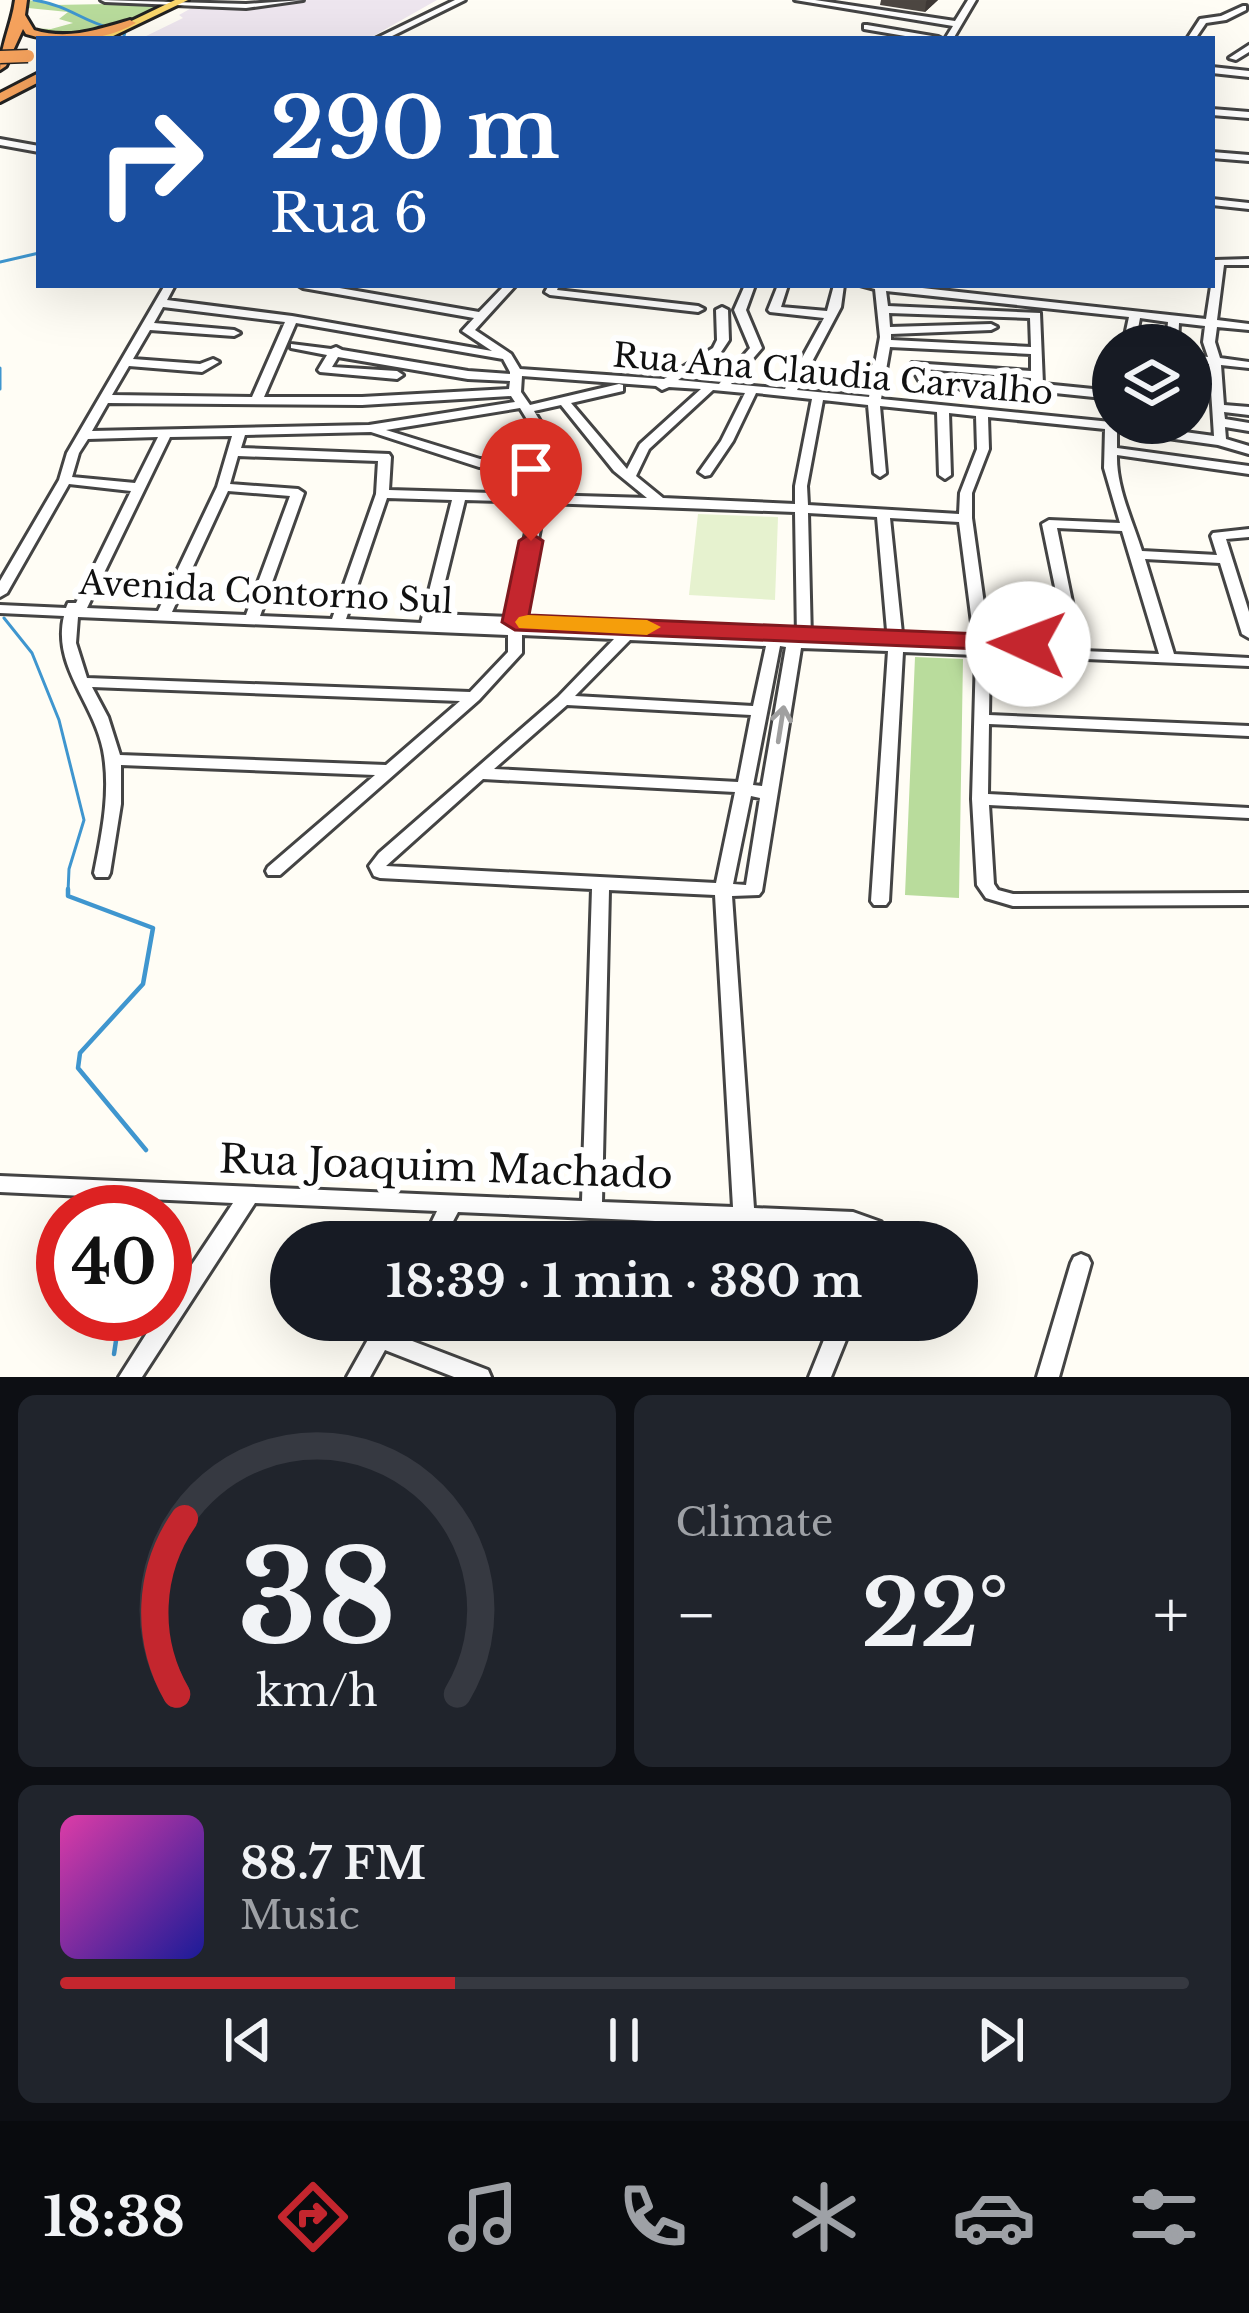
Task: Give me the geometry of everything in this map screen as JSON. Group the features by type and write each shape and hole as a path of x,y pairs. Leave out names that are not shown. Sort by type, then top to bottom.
{"highway":[{"path":"0,66 20,16 21,0"},
{"path":"20,16 27,30 45,36"},
{"path":"87,36 132,24"},
{"path":"114,36 132,24"},
{"path":"0,57 34,55"},
{"path":"0,98 36,79"}],"main road":[{"path":"105,36 177,1"}],"street":[{"path":"105,0 246,6 299,0"},
{"path":"386,36 461,0"},
{"path":"799,0 957,24"},
{"path":"951,36 972,0"},
{"path":"1193,36 1203,21 1246,7"},
{"path":"867,28 919,36"},
{"path":"1233,58 1249,47"},
{"path":"1215,70 1249,74"},
{"path":"1215,112 1249,115"},
{"path":"0,142 36,148"},
{"path":"1215,154 1249,158"},
{"path":"1215,202 1249,206"},
{"path":"1220,441 1218,387 1209,342 1219,262 1249,262"},
{"path":"0,601 19,557 65,480 83,435 168,288"},
{"path":"320,288 482,316"},
{"path":"274,871 511,662 539,500 530,466 534,421 508,357 468,334 508,288"},
{"path":"552,288 550,292 698,309"},
{"path":"629,478 644,447 756,348 740,310 749,288"},
{"path":"773,310 782,288"},
{"path":"789,393 830,315 837,288"},
{"path":"880,288 885,337 874,403 880,473"},
{"path":"899,288 1249,327"},
{"path":"1081,288 1083,307"},
{"path":"160,303 292,319 508,357"},
{"path":"883,309 1036,315 1037,381"},
{"path":"662,386 718,350 723,340 722,310"},
{"path":"740,310 830,315"},
{"path":"1134,324 1136,313"},
{"path":"1174,318 1174,324"},
{"path":"257,399 292,319"},
{"path":"146,326 234,333"},
{"path":"885,337 991,327"},
{"path":"885,337 1036,351"},
{"path":"295,346 468,375 565,403 638,384"},
{"path":"336,350 324,370 397,375"},
{"path":"1212,361 1249,365"},
{"path":"124,362 202,368 213,362"},
{"path":"1037,381 928,384 916,365 1037,381 1092,391"},
{"name":"Rua Ana Claudia Carvalho","path":"520,391 638,384 752,389 1092,424"},
{"path":"1212,387 1218,387"},
{"path":"705,472 727,441 752,389"},
{"path":"104,399 398,400 520,391"},
{"path":"83,435 369,429 520,391"},
{"path":"626,636 482,774 385,857 377,866 385,875 746,894 755,888 801,640 800,509 818,397"},
{"path":"565,403 629,478 660,501"},
{"path":"943,410 945,475"},
{"path":"1219,415 1249,411"},
{"path":"982,413 983,448 966,493 965,518 982,647 980,799 986,886 992,895 1013,900 1249,899"},
{"path":"1219,415 1249,427"},
{"path":"369,429 478,463 530,466"},
{"path":"165,612 223,487 239,433"},
{"path":"102,873 112,760 108,737 65,650 76,608 165,435"},
{"name":"Rua Ana Claudia Carvalho","path":"1212,440 1249,450"},
{"path":"1112,444 1110,468 1167,654"},
{"path":"1113,451 1249,470"},
{"path":"233,452 385,457 380,497 338,619"},
{"path":"65,480 141,488"},
{"path":"223,487 293,490 298,495 253,616"},
{"path":"428,623 459,496"},
{"path":"380,497 660,501 965,518"},
{"path":"880,901 895,643 883,513"},
{"path":"1075,650 1048,530 1055,523 1130,527"},
{"path":"1249,532 1219,535 1249,634"},
{"path":"0,553 19,557"},
{"path":"1138,555 1225,559"},
{"name":"Avenida Contorno Sul","path":"0,601 1167,654 1249,662"},
{"name":"Avenida Contorno Sul","path":"515,627 774,643 801,640"},
{"path":"744,1214 723,892 774,643"},
{"name":"Avenida Contorno Sul","path":"1167,654 1249,653"},
{"path":"84,682 474,698"},
{"path":"562,700 757,711"},
{"path":"980,719 1249,731"},
{"path":"112,760 391,770"},
{"path":"482,774 742,787 757,793 770,790"},
{"path":"980,799 1249,813"},
{"path":"592,1210 602,887"},
{"name":"Rua Joaquim Machado","path":"0,1184 854,1221"},
{"path":"130,1377 248,1196"},
{"path":"443,1221 450,1207"},
{"path":"1048,1377 1081,1263"},
{"path":"358,1377 378,1341"},
{"path":"409,1341 480,1377"},
{"path":"820,1377 835,1341"}],"shaded area":[{"path":"308,0 437,0 373,36 146,36 183,18 179,15 195,6"}],"green space":[{"path":"29,0 53,5 163,3 98,32 64,36 29,28 73,23 59,19 68,12 28,8"},
{"path":"698,514 778,517 775,600 689,595"},
{"path":"915,657 963,659 959,898 905,895"}],"waterway":[{"path":"34,0 110,28"},
{"path":"124,36 125,32"},
{"path":"0,262 36,254"},
{"path":"0,368 0,389"},
{"path":"4,618 32,653 59,720 84,820 69,869 68,892"},
{"path":"68,892 68,896 153,928 143,984 80,1053 78,1068 146,1150"},
{"path":"114,1354 116,1341"}],"slow traffic":[{"path":"528,622 647,627"}],"route":[{"path":"531,541 515,622 1028,644"}]}
